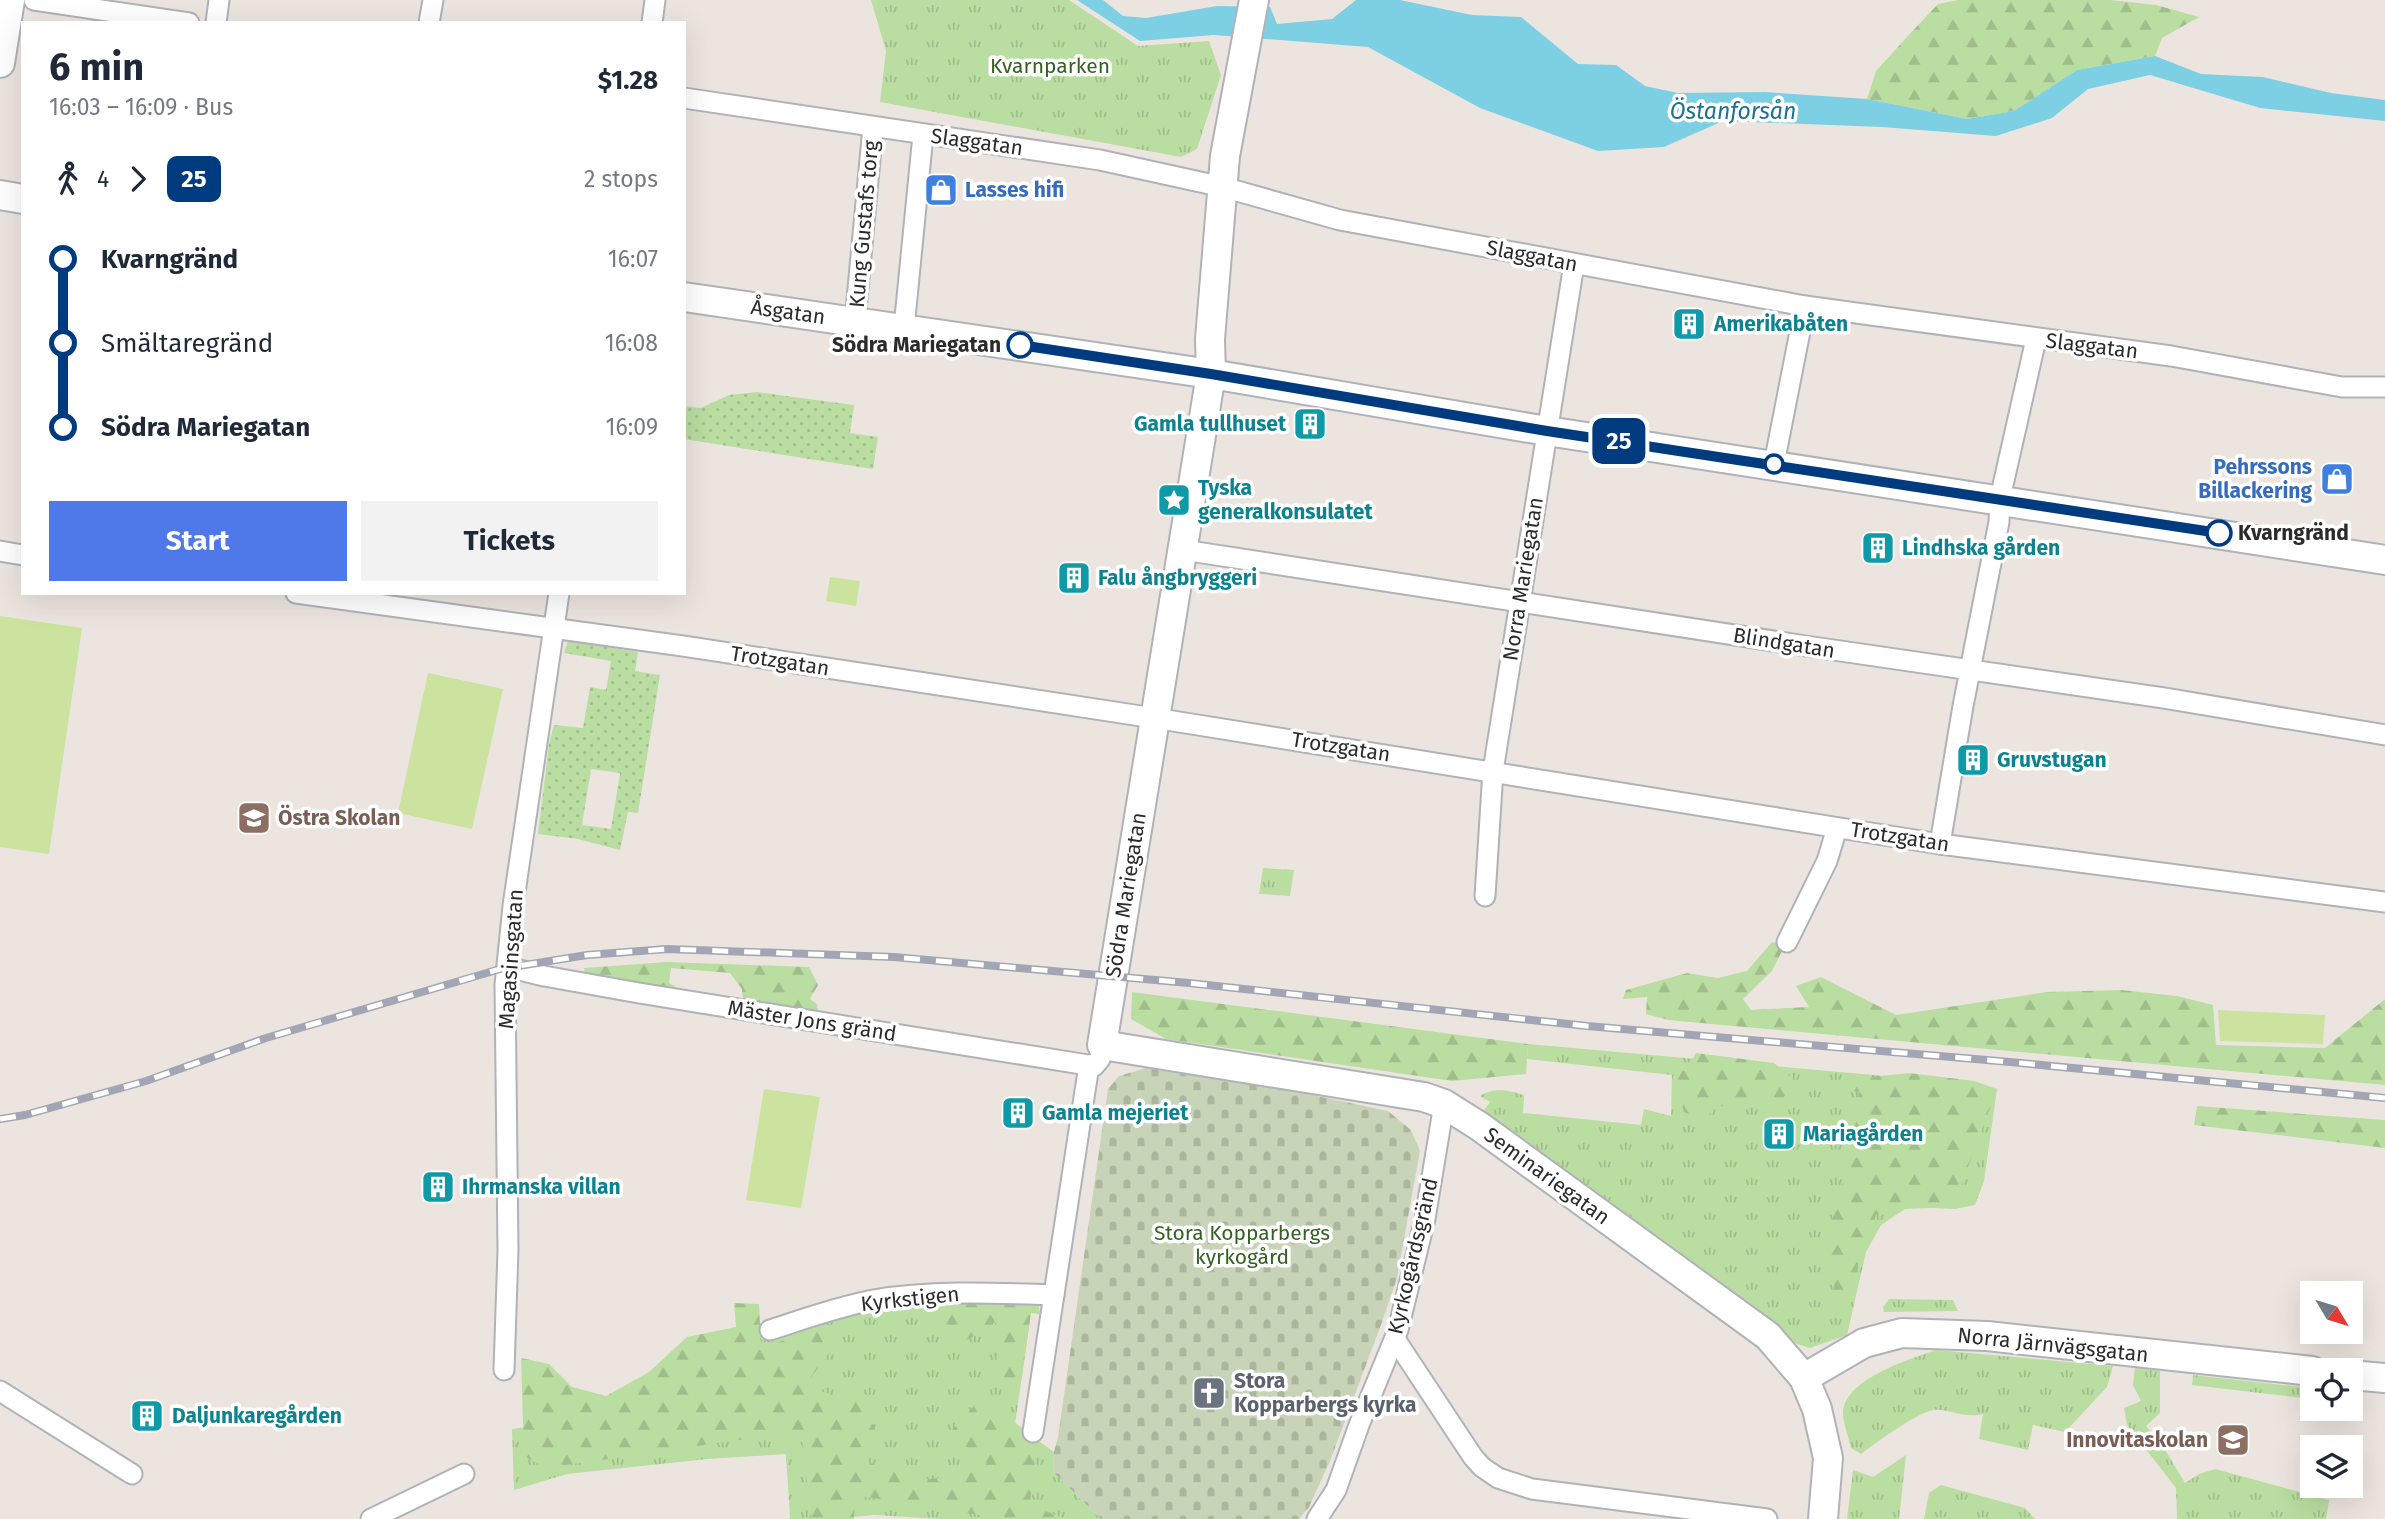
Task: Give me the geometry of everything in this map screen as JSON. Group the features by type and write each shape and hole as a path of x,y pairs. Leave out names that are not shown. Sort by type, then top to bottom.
{"street":[{"path":"0,63 10,0"},
{"path":"34,0 176,21"},
{"path":"215,21 219,0"},
{"path":"429,21 433,0"},
{"path":"652,21 655,0"},
{"name":"Södra Mariegatan","path":"1033,1432 1054,1295 1183,550 1211,360 1225,156 1254,0"},
{"name":"Slaggatan","path":"686,98 1100,160 1223,187 1340,220 1805,306 2171,356 2342,387 2385,387"},
{"name":"Kung Gustafs torg","path":"855,321 879,128"},
{"path":"904,328 923,135"},
{"path":"0,195 21,199"},
{"name":"Norra Mariegatan","path":"1485,896 1493,771 1574,264"},
{"name":"Åsgatan","path":"686,297 904,328 1211,360 1547,431 1774,464 2001,492 2385,559"},
{"path":"1774,464 1805,306"},
{"path":"1940,844 1969,671 1999,523 2001,492 2036,339"},
{"name":"Blindgatan","path":"1183,550 1969,671 2164,698 2385,735"},
{"path":"0,551 21,555"},
{"name":"Trotzgatan","path":"310,595 683,646 1493,771 1940,844 2385,902"},
{"name":"Magasinsgatan","path":"504,1370 509,1250 507,1060 504,1019 507,967 514,895 559,595"},
{"path":"1787,942 1827,861 1837,828"},
{"name":"Mäster Jons gränd","path":"507,967 639,993 1096,1055"},
{"name":"Seminariegatan","path":"1096,1055 1424,1097 1444,1104 1479,1126 1768,1336 1804,1378 1814,1401 1828,1458 1823,1519"},
{"name":"Kyrkogårdsgränd","path":"1317,1519 1336,1490 1359,1425 1395,1339 1412,1282 1444,1104"},
{"name":"Kyrkstigen","path":"770,1330 831,1310 874,1300 962,1292 1054,1295"},
{"name":"Norra Järnvägsgatan","path":"1804,1378 1864,1343 1902,1333 1987,1336 2300,1370"},
{"path":"1395,1339 1473,1457 1498,1478 1550,1493 1767,1519"},
{"path":"2363,1376 2385,1378"},
{"path":"0,1391 132,1474"},
{"path":"371,1519 464,1474"}],"green space":[{"name":"Kvarnparken","path":"871,0 1069,0 1138,46 1209,41 1221,75 1197,149 1181,157 880,102 886,51"},
{"path":"1958,0 2110,0 2156,5 2199,17 2162,38 2155,56 2077,70 2014,111 1967,119 1867,99 1876,71 1906,38 1938,4"},
{"path":"757,392 854,405 850,433 878,437 873,469 686,439 686,406 701,408 729,395"},
{"path":"830,577 860,581 856,606 826,601"},
{"path":"0,616 82,628 49,854 0,847"},
{"path":"568,641 638,652 635,671 660,675 638,813 628,812 620,850 578,839 538,834 549,744 554,725 583,728 590,687 606,690 611,661 564,653","holes":["591,769 620,773 611,829 582,825"]},
{"path":"428,673 503,689 472,829 398,813"},
{"path":"1263,868 1294,870 1290,896 1259,894"},
{"path":"1772,942 1785,945 1772,971 1743,999 1751,1010 1809,1007 1796,986 1821,977 1896,1015 2047,992 2121,990 2177,996 2213,1005 2216,1045 2325,1048 2385,999 2385,1085 1668,1020 1646,1014 1647,997 1623,999 1626,990 1687,973 1718,978 1747,971"},
{"path":"667,962 809,967 818,985 810,999 817,1004 819,1018 743,1001 742,989 730,973 671,968 669,983 675,986 665,997 586,977 584,968"},
{"path":"1132,992 1528,1044 1526,1074 1452,1081 1166,1039 1131,1019"},
{"path":"2218,1010 2325,1015 2323,1044 2220,1041"},
{"path":"1528,1044 1896,1077 1997,1089 1984,1181 1975,1205 1955,1209 1908,1207 1881,1225 1866,1252 1847,1335 1810,1348 1779,1334 1480,1116 1490,1102 1480,1096 1501,1090 1524,1095 1523,1113 1641,1125 1644,1109 1671,1116 1672,1075 1527,1059"},
{"path":"1696,1053 1774,1063 1796,1081 1783,1098 1751,1098 1714,1108 1705,1121 1684,1112 1675,1075 1687,1069"},
{"name":"Stora Kopparbergs kyrkogård","path":"1146,1068 1303,1093 1388,1111 1411,1130 1420,1151 1397,1278 1330,1461 1309,1507 1299,1519 1101,1519 1053,1472 1108,1089 1119,1076"},
{"path":"1909,1073 1974,1081 1997,1089 1953,1207 1877,1213 1863,1245 1848,1308 1834,1307 1833,1262 1825,1235 1839,1203 1859,1091 1838,1094 1833,1081"},
{"path":"764,1089 820,1097 801,1208 746,1200"},
{"path":"2197,1106 2385,1120 2385,1148 2194,1125"},
{"path":"1036,1285 1040,1314 1031,1313 1015,1424 1054,1452 1053,1472 1101,1519 940,1519 874,1515 790,1519 786,1454 707,1459 567,1474 514,1490 512,1429 588,1419 752,1327 822,1302 877,1290"},
{"path":"1021,1297 1031,1312 1022,1377 1009,1402 998,1357 995,1322 945,1350 936,1307 951,1302"},
{"path":"1889,1299 1953,1300 1958,1311 1884,1312 1883,1307"},
{"path":"734,1303 759,1304 761,1347 817,1331 829,1353 804,1387 857,1401 875,1427 868,1462 919,1481 975,1472 987,1463 979,1451 943,1440 983,1396 1035,1439 1030,1505 1066,1519 988,1519 985,1516 855,1495 854,1519 811,1519 801,1431 546,1468 524,1456 521,1358 549,1364 572,1387 606,1396 649,1372 687,1337 736,1327"},
{"path":"1936,1350 2113,1366 2107,1387 2065,1432 2033,1425 2028,1450 1979,1439 1983,1414 1969,1415 1938,1410 1925,1413 1907,1423 1861,1454 1851,1448 1843,1411 1847,1399 1867,1380 1881,1372"},
{"path":"2135,1367 2160,1371 2160,1413 2146,1426 2161,1443 2185,1483 2199,1474 2215,1469 2300,1492 2300,1498 2329,1500 2326,1519 2177,1519 2176,1488 2127,1425 2124,1408 2141,1401 2133,1385"},
{"path":"2193,1375 2300,1387 2300,1398 2192,1385"},
{"path":"1906,1455 1899,1519 1847,1519 1853,1470 1873,1477"},
{"path":"1941,1485 2025,1508 2035,1519 1924,1519 1929,1493"}],"water":[{"name":"Östanforsån","path":"1077,0 1103,0 1123,16 1146,18 1217,6 1270,7 1277,24 1332,19 1356,0 1400,0 1472,15 1521,17 1578,64 1616,65 1645,86 1678,93 1765,92 1867,99 1967,119 2014,111 2077,70 2155,56 2201,74 2263,77 2331,93 2385,100 2385,121 2260,108 2150,75 2088,89 2052,118 1996,136 1882,127 1723,121 1664,147 1598,151 1480,108 1368,47 1214,35 1140,41"}],"railway":[{"path":"0,1119 25,1115 146,1081 266,1038 500,969 587,955 667,949 894,957 1189,983 1587,1026 2010,1062 2385,1098"}],"bus line":[{"name":"25","path":"1020,345 1211,374 1547,431 2219,533"}],"place":[{"name":"Lasses hifi","path":"941,190"},
{"name":"Amerikabåten","path":"1689,324"},
{"name":"Södra Mariegatan","path":"1020,345"},
{"name":"Gamla tullhuset","path":"1310,424"},
{"name":"Pehrssons Billackering","path":"2337,479"},
{"name":"Tyska generalkonsulatet","path":"1174,500"},
{"name":"Kvarngränd","path":"2219,533"},
{"name":"Lindhska gården","path":"1878,548"},
{"name":"Falu ångbryggeri","path":"1074,578"},
{"name":"Gruvstugan","path":"1973,760"},
{"name":"Östra Skolan","path":"254,818"},
{"name":"Gamla mejeriet","path":"1018,1113"},
{"name":"Mariagården","path":"1779,1134"},
{"name":"Ihrmanska villan","path":"438,1187"},
{"name":"Stora Kopparbergs kyrka","path":"1209,1393"},
{"name":"Daljunkaregården","path":"147,1416"},
{"name":"Innovitaskolan","path":"2233,1440"}]}
